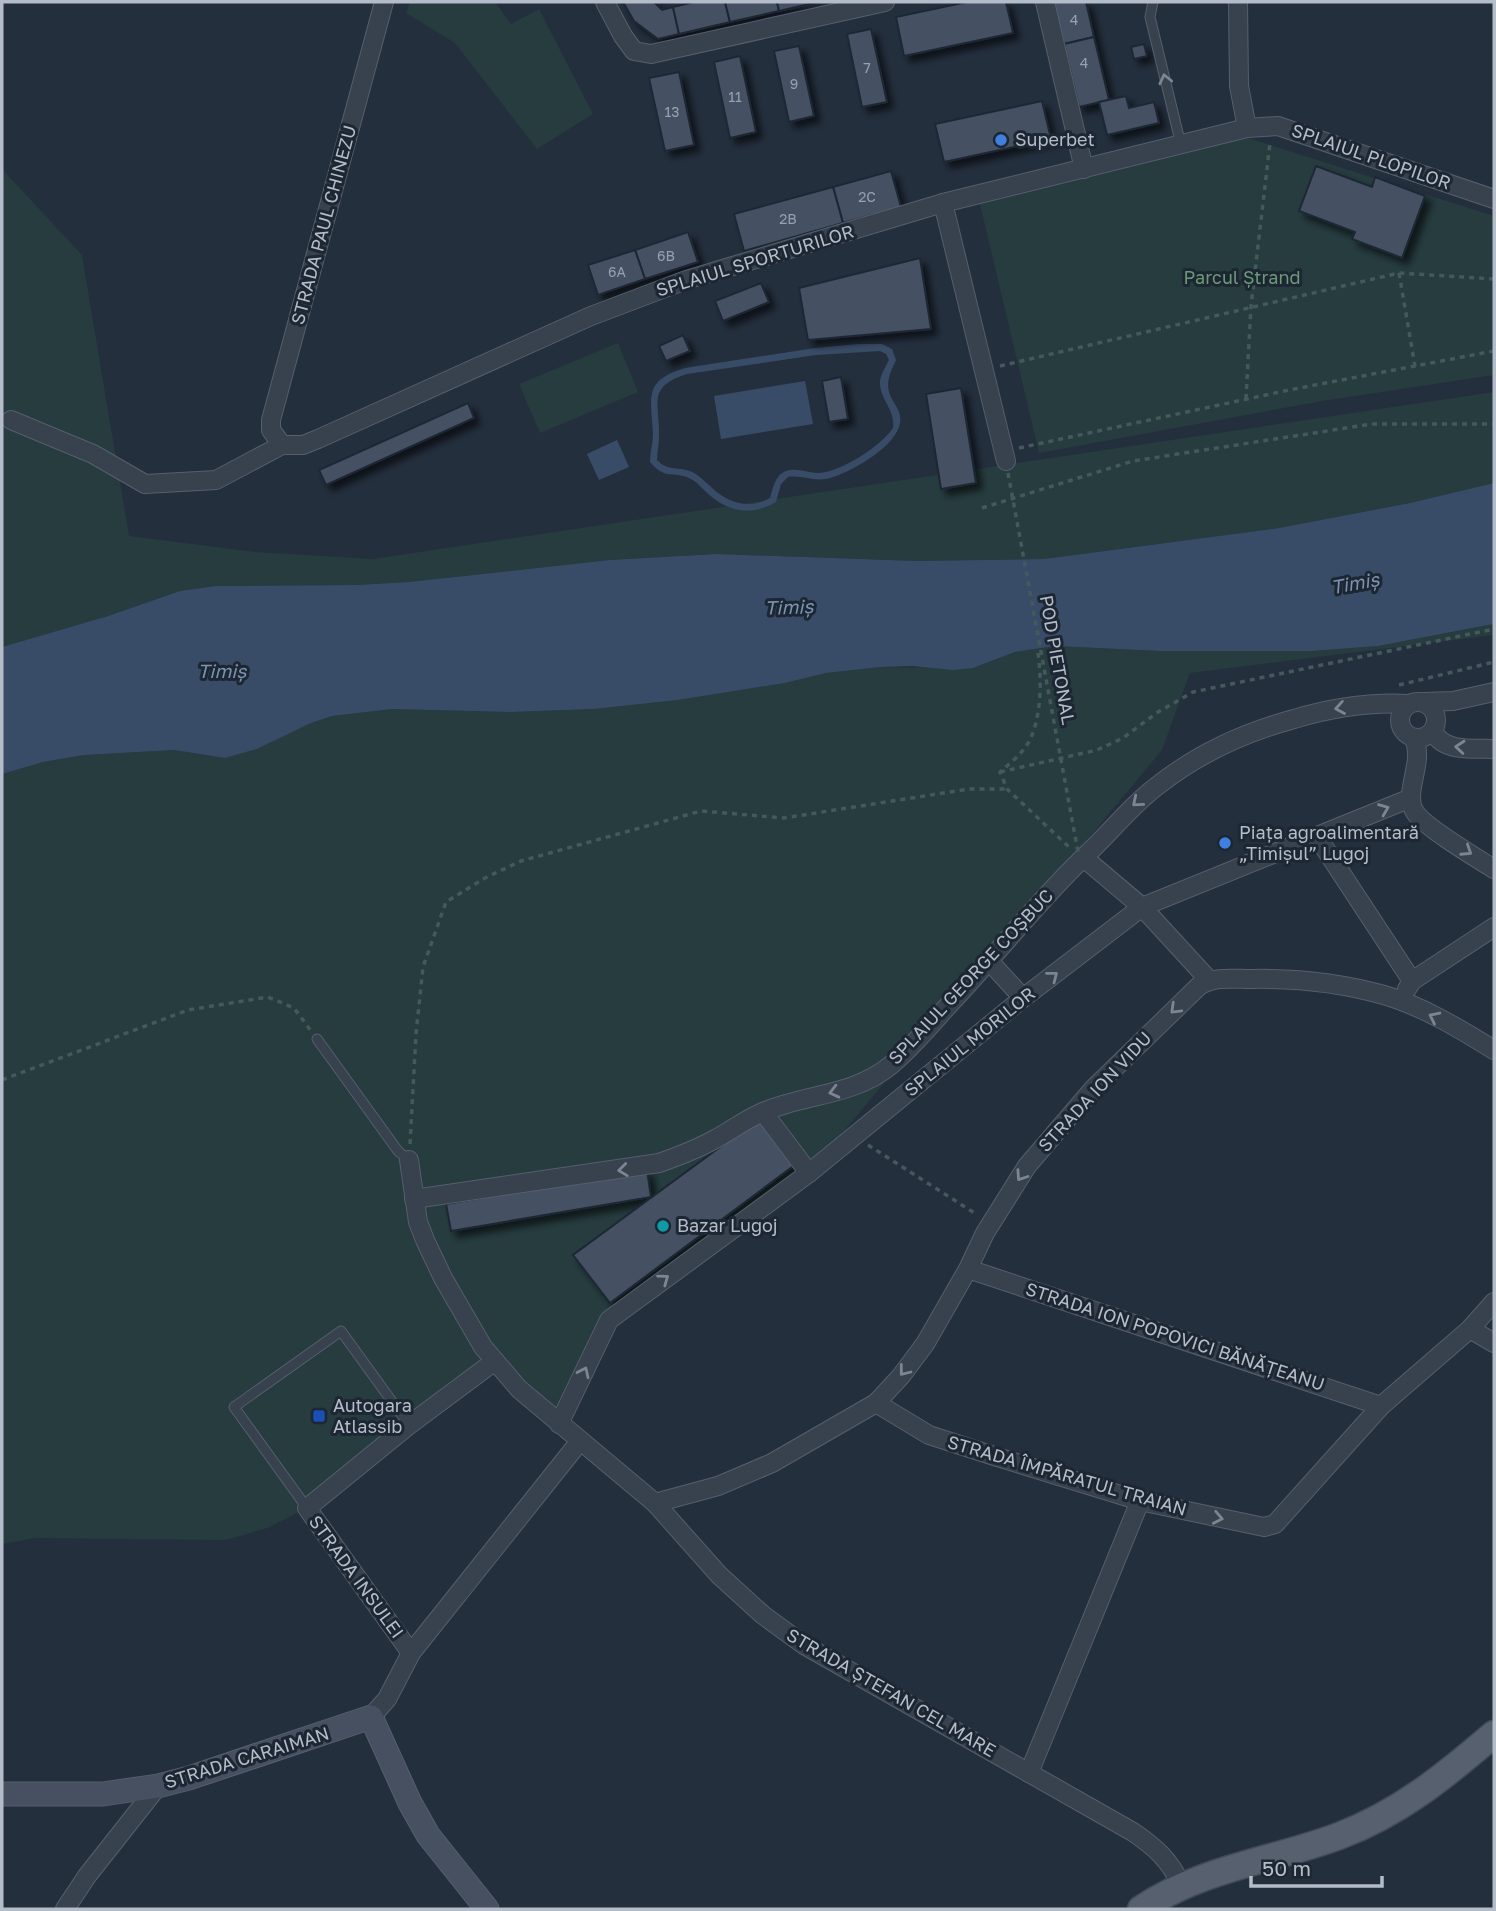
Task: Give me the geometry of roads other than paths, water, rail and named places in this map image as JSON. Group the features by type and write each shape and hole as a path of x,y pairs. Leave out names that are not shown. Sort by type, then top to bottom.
{"main road":[{"name":"STRADA CARAIMAN","path":"2,1794 103,1794 158,1786 371,1717"},
{"path":"371,1717 410,1804 428,1835 487,1909"},
{"path":"1141,1909 1181,1885 1367,1825 1417,1796 1494,1734"}],"street":[{"name":"STRADA PAUL CHINEZU","path":"282,445 271,429 271,420 384,2"},
{"path":"605,2 634,51 651,54 885,2"},
{"path":"1045,2 1084,169"},
{"path":"1238,2 1239,86 1247,128"},
{"name":"SPLAIUL PLOPILOR","path":"1247,128 1278,126 1494,199"},
{"name":"SPLAIUL SPORTURILOR","path":"11,420 93,454 145,484 216,480 282,445 303,445 318,439 591,316 686,280 943,203 1247,128"},
{"path":"943,203 1006,462"},
{"name":"SPLAIUL GEORGE COȘBUC","path":"414,1199 659,1164 706,1144 764,1112 791,1102 836,1093 878,1075 904,1053 990,962 1081,855 1129,808 1192,761 1263,728 1307,715 1345,707 1453,701 1494,692"},
{"path":"1453,701 1435,724 1422,738 1408,735 1400,724 1402,710 1416,703 1430,706 1435,724 1436,739 1450,747 1494,749"},
{"path":"1415,738 1418,763 1411,798 1414,811 1420,818 1494,869"},
{"name":"SPLAIUL MORILOR","path":"559,1424 609,1320 809,1173 1023,998 1142,907 1411,798"},
{"path":"1320,841 1412,981"},
{"path":"1081,855 1142,907 1209,980 1269,978 1315,982 1382,995 1443,1021 1494,1050"},
{"path":"1399,1000 1412,981 1494,927"},
{"path":"990,962 1023,998"},
{"name":"STRADA ION VIDU","path":"654,1503 718,1486 772,1463 876,1403 925,1344 1006,1198 1053,1134 1093,1089 1199,986 1209,980"},
{"path":"878,1075 898,1101"},
{"path":"764,1112 809,1173"},
{"name":"STRADA ȘTEFAN CEL MARE","path":"409,1160 418,1222 443,1278 469,1326 519,1389 634,1484 719,1575 763,1615 804,1645 1149,1843 1168,1861 1181,1885"},
{"name":"STRADA ION POPOVICI BĂNĂȚEANU","path":"968,1269 1381,1406"},
{"path":"1381,1406 1470,1329 1494,1302"},
{"path":"1470,1329 1494,1343"},
{"name":"STRADA INSULEI","path":"495,1361 409,1425 307,1508 411,1653 580,1441"},
{"name":"STRADA ÎMPĂRATUL TRAIAN","path":"876,1403 929,1435 1140,1501 1264,1527 1275,1524 1381,1406"},
{"path":"1029,1773 1140,1501"},
{"path":"371,1717 387,1699 411,1653"},
{"path":"65,1909 87,1876 158,1786"}],"lane":[{"path":"1153,2 1150,17 1181,145"},
{"path":"317,1039 398,1151 409,1160"},
{"path":"307,1508 234,1407 341,1331 409,1425"}],"water":[{"path":"882,344 892,349 896,360 888,385 890,396 900,414 899,426 894,437 874,456 848,471 826,479 788,477 781,484 776,502 748,511 723,504 692,479 664,473 650,462 653,434 652,392 662,378 685,368 815,348","holes":["880,351 886,354 889,360 880,387 892,416 893,428 870,450 849,463 828,472 786,471 777,479 770,498 746,504 724,497 692,472 665,466 657,460 658,398 665,385 674,379 687,374 816,355"]},
{"path":"805,381 813,424 721,439 714,396"},
{"path":"617,440 629,467 599,480 587,454"},
{"name":"Timiș","path":"1494,483 1494,624 1378,646 1312,651 1160,651 1055,646 1015,652 973,668 953,670 912,666 881,667 826,673 785,683 678,700 594,709 510,712 392,709 332,716 257,749 225,758 174,750 84,755 43,762 2,774 2,647 108,616 180,591 216,586 409,582 610,560 717,554 917,561 1044,559 1279,528 1410,503"}],"place":[{"name":"Superbet","path":"1001,140"},
{"name":"Piața agroalimentară „Timișul” Lugoj","path":"1225,843"},
{"name":"Bazar Lugoj","path":"663,1226"},
{"name":"Autogara Atlassib","path":"319,1416"}],"park label":[{"name":"Parcul Ștrand","path":"1242,278"}]}
